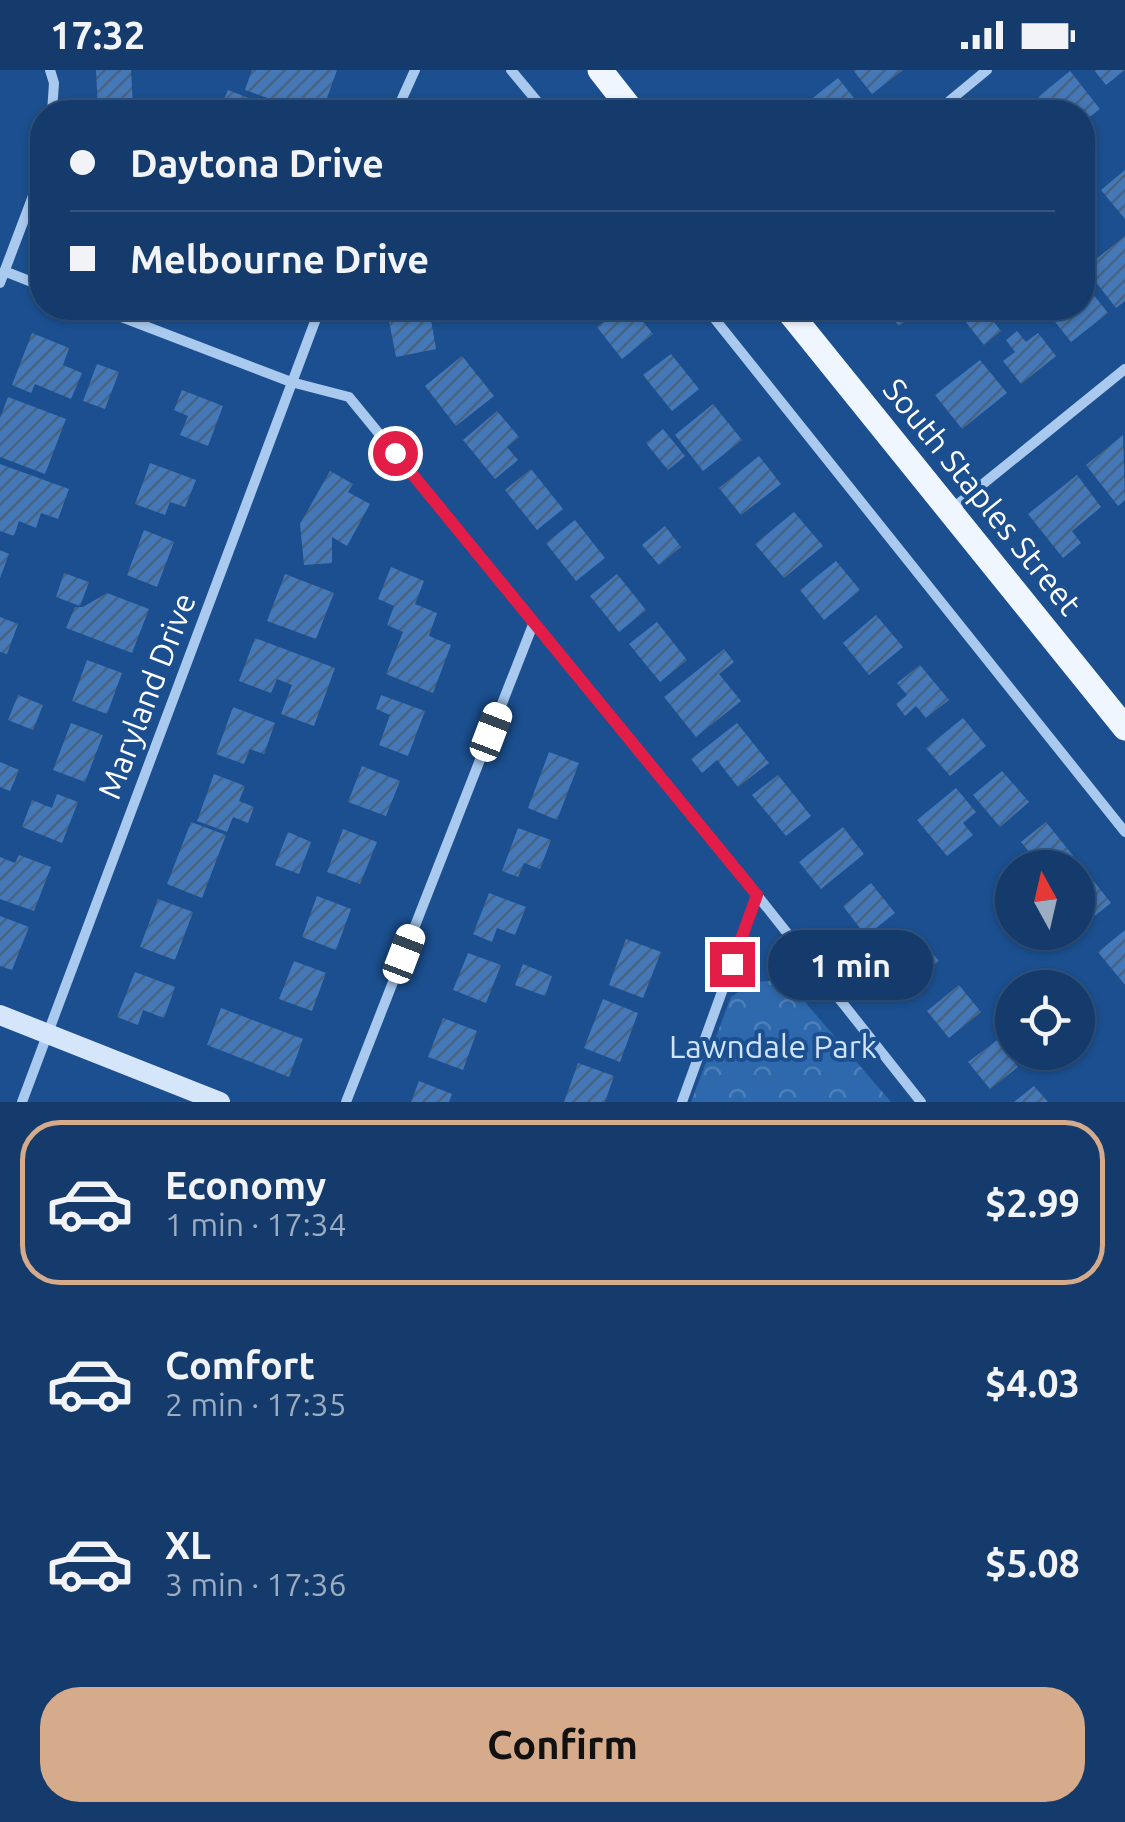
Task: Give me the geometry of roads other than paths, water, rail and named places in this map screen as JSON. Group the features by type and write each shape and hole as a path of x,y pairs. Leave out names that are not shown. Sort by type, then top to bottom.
{"main road":[{"path":"600,70 624,100"},
{"name":"South Staples Street","path":"796,320 1125,728"}],"street":[{"path":"50,70 53,100"},
{"path":"401,100 415,70"},
{"path":"511,70 536,100"},
{"path":"951,100 987,70"},
{"path":"30,204 2,277 30,283"},
{"path":"129,320 291,382 348,396 757,895 920,1102"},
{"name":"Maryland Drive","path":"22,1102 315,320"},
{"path":"716,320 1125,832"},
{"path":"952,509 1125,369"},
{"path":"346,1102 534,622"},
{"path":"682,1102 757,895"},
{"path":"0,1015 220,1102"}],"park label":[{"name":"Lawndale Park","path":"773,1047"}]}
